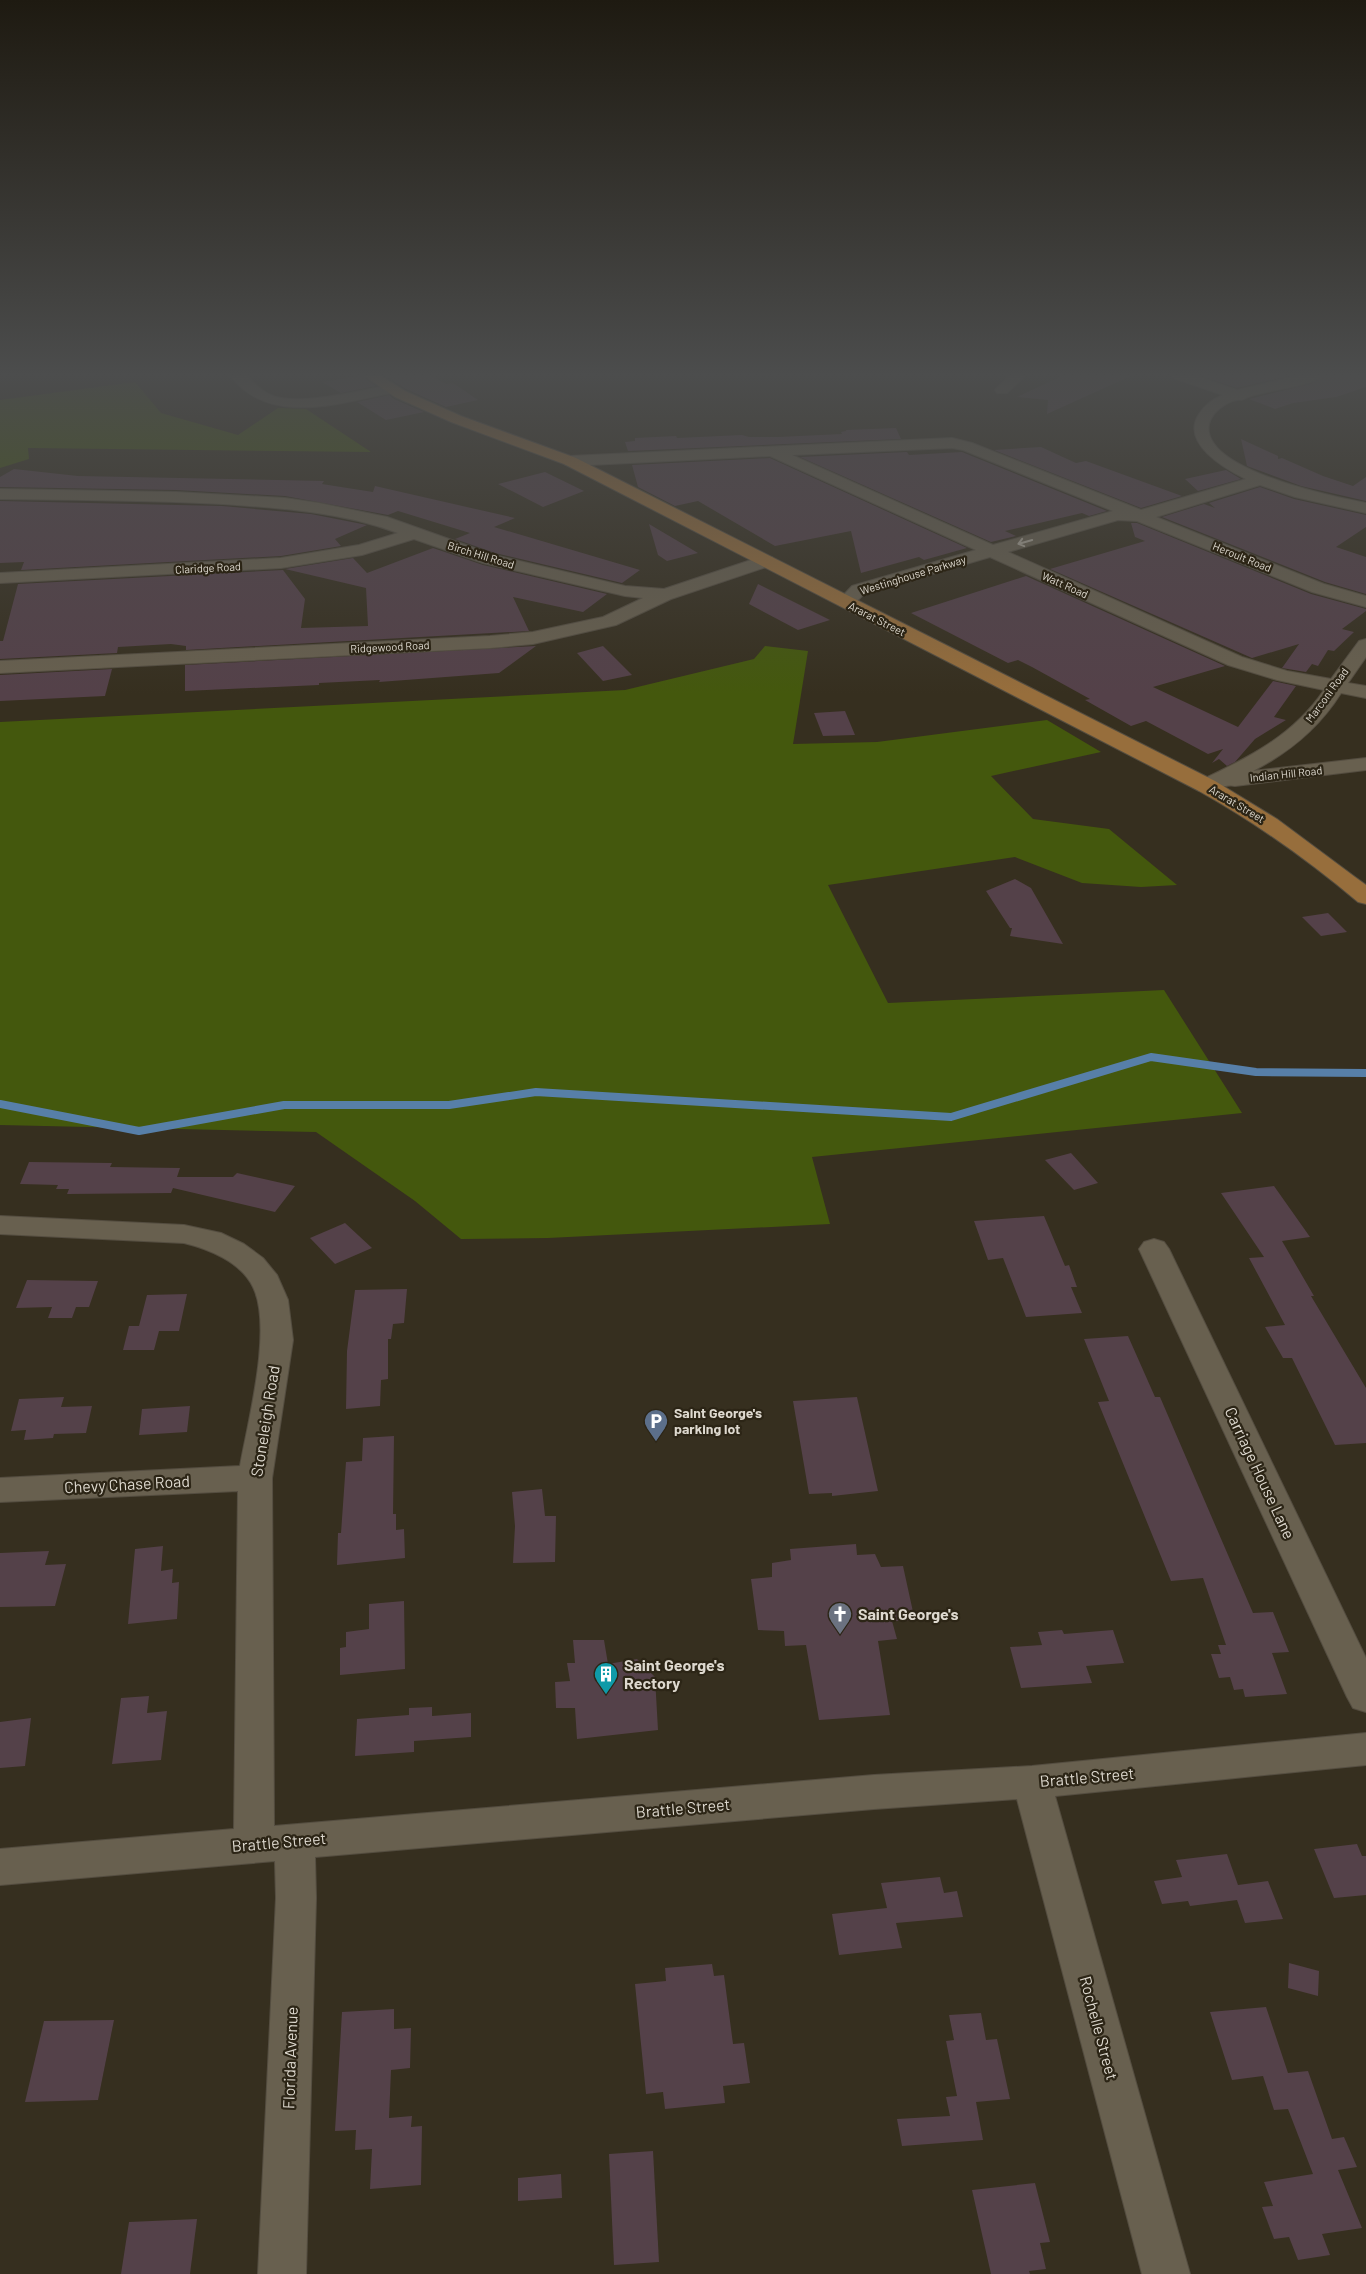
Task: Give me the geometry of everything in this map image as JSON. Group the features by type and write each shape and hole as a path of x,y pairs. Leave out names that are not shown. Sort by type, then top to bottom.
{"main road":[{"name":"Ararat Street","path":"609,481 1207,786 1284,833 1366,896"}],"street":[{"name":"Watt Road","path":"836,481 1234,660 1284,676 1366,692"},
{"name":"Heroult Road","path":"1054,481 1318,588 1366,602"},
{"name":"Westinghouse Parkway","path":"846,602 858,590 1117,515 1140,516 1258,481"},
{"path":"1265,481 1300,493 1366,508"},
{"name":"Birch Hill Road","path":"0,494 176,497 285,503 351,513 381,521 413,534 489,559 625,591 665,595"},
{"name":"Westinghouse Parkway","path":"947,582 1138,524 1140,516"},
{"name":"Claridge Road","path":"0,578 281,563 362,550 413,534"},
{"name":"Ridgewood Road","path":"0,667 490,642 533,638 609,621 665,595 766,562"},
{"name":"Westinghouse Parkway","path":"846,602 882,601"},
{"name":"Marconi Road","path":"1207,786 1246,768 1283,746 1315,716 1366,645"},
{"name":"Indian Hill Road","path":"1207,786 1245,778 1366,764"},
{"name":"Stoneleigh Road","path":"0,1224 184,1234 211,1240 234,1251 252,1266 266,1282 272,1300 277,1340 255,1478 274,1842"},
{"name":"Carriage House Lane","path":"1154,1249 1366,1697"},
{"name":"Chevy Chase Road","path":"0,1490 255,1478"},
{"name":"Brattle Street","path":"0,1867 864,1792 1032,1782 1366,1749"},
{"name":"Rochelle Street","path":"1032,1782 1166,2274"},
{"name":"Florida Avenue","path":"274,1842 296,1898 282,2274"}],"green space":[{"path":"765,646 808,651 793,744 877,742 1047,720 1101,752 991,776 1033,819 1109,829 1177,885 1141,887 1082,883 1015,857 828,885 888,1003 1164,990 1242,1113 812,1157 830,1224 548,1238 461,1239 415,1201 316,1132 0,1125 0,722 625,690 754,659"}],"building":[{"path":"0,481 324,481 322,484 373,492 375,486 515,518 494,527 640,570 622,583 495,553 455,539 470,533 398,511 388,515 285,496 176,490 0,487"},
{"path":"509,481 564,481 584,491 543,507 498,484"},
{"path":"636,481 821,481 967,548 924,560 919,557 861,573 851,531 775,546 698,501 675,506 638,487"},
{"path":"854,481 1034,481 1107,511 1089,516 1082,513 1005,531 1016,536 991,542"},
{"path":"1073,481 1141,481 1182,496 1141,508"},
{"path":"1187,481 1233,481 1198,491"},
{"path":"1288,481 1338,481 1353,486 1360,481 1366,481 1366,501"},
{"path":"1260,487 1294,499 1366,515 1366,527 1336,547 1366,557 1366,594 1325,582 1162,517 1204,504 1215,508 1209,503"},
{"path":"0,501 222,506 311,514 367,525 335,539 341,546 281,556 21,570 24,562 0,563"},
{"path":"1131,523 1137,523 1311,594 1366,609 1366,611 1342,629 1354,632 1334,651 1328,650 1318,666 1312,664 1306,672 1282,668 1299,644 1252,658 1050,569 1145,541 1135,537"},
{"path":"649,524 698,553 667,561 658,555"},
{"path":"433,548 483,565 607,594 583,612 513,597 529,631 186,650 186,646 171,644 118,647 117,653 0,659 0,641 3,641 18,584 283,570 305,599 301,628 368,626 366,588 285,569 353,558 367,573"},
{"path":"1026,576 1225,666 1153,687 1238,727 1273,681 1296,686 1274,717 1286,720 1255,739 1235,762 1227,766 1219,759 1212,763 1223,749 1208,754 1146,721 1131,726 1085,700 1090,699 1032,667 1018,660 1008,663 911,613"},
{"path":"758,584 830,620 798,630 749,604"},
{"path":"536,646 499,673 379,682 380,680 319,683 319,685 185,691 185,665"},
{"path":"603,646 632,675 603,681 577,653"},
{"path":"112,669 105,696 0,701 0,675"},
{"path":"845,711 855,735 823,736 814,713"},
{"path":"1015,879 1031,888 1063,944 1010,936 1012,928 1010,928 986,891"},
{"path":"1328,913 1347,932 1321,936 1302,917"},
{"path":"1071,1153 1098,1183 1074,1190 1045,1160"},
{"path":"29,1162 112,1163 110,1167 180,1168 177,1177 233,1177 237,1173 295,1186 275,1212 173,1188 171,1193 67,1194 69,1189 56,1189 58,1185 20,1184"},
{"path":"1274,1186 1310,1237 1282,1241 1314,1296 1311,1296 1366,1388 1366,1443 1335,1445 1292,1358 1283,1358 1265,1327 1285,1325 1249,1258 1264,1257 1221,1193"},
{"path":"1044,1216 1065,1266 1069,1265 1077,1287 1071,1287 1082,1313 1026,1317 1003,1258 988,1260 974,1221"},
{"path":"345,1223 372,1248 335,1264 310,1238"},
{"path":"27,1280 98,1281 89,1307 76,1307 72,1318 48,1318 52,1307 16,1308"},
{"path":"407,1289 404,1323 393,1324 391,1339 388,1339 388,1379 381,1380 380,1406 346,1409 347,1351 355,1290"},
{"path":"187,1294 179,1331 159,1331 154,1350 123,1350 129,1326 139,1326 147,1295"},
{"path":"1128,1336 1155,1397 1160,1397 1253,1613 1273,1612 1289,1652 1272,1653 1287,1694 1245,1697 1243,1689 1234,1690 1230,1677 1219,1678 1211,1654 1221,1654 1218,1645 1226,1645 1203,1578 1171,1581 1098,1402 1109,1401 1084,1339"},
{"path":"64,1397 61,1407 92,1406 86,1433 54,1434 53,1438 24,1440 26,1430 11,1431 19,1399"},
{"path":"857,1397 878,1491 832,1496 832,1493 809,1494 793,1401"},
{"path":"190,1406 187,1432 139,1435 142,1409"},
{"path":"394,1436 393,1514 396,1514 396,1530 404,1529 405,1558 337,1565 338,1533 341,1533 346,1462 362,1461 363,1438"},
{"path":"542,1489 545,1516 556,1516 555,1562 513,1563 515,1526 512,1492"},
{"name":"Saint George's","path":"856,1544 857,1555 875,1554 881,1567 903,1566 915,1621 892,1621 897,1639 878,1641 890,1715 819,1720 806,1645 785,1646 784,1631 758,1630 751,1579 772,1577 772,1563 791,1560 790,1549"},
{"path":"163,1546 161,1571 173,1569 172,1583 179,1582 177,1619 128,1624 135,1549"},
{"path":"49,1551 45,1565 66,1564 55,1606 0,1607 0,1553"},
{"path":"404,1601 405,1669 340,1675 340,1648 346,1647 346,1632 369,1629 369,1604"},
{"path":"1062,1630 1064,1634 1113,1630 1124,1663 1086,1666 1092,1683 1021,1688 1010,1647 1042,1645 1038,1632"},
{"name":"Saint George's Rectory","path":"573,1640 604,1640 608,1664 637,1659 655,1677 658,1730 577,1739 575,1708 556,1708 555,1682 570,1681 567,1663 575,1663"},
{"path":"149,1696 147,1713 167,1711 161,1760 112,1764 121,1698"},
{"path":"432,1707 432,1716 471,1713 471,1737 414,1741 414,1752 355,1756 357,1719 409,1715 409,1708"},
{"path":"31,1718 25,1766 0,1768 0,1722"},
{"path":"1357,1844 1362,1856 1366,1856 1366,1895 1334,1898 1314,1849"},
{"path":"1227,1854 1238,1885 1268,1881 1283,1919 1245,1923 1237,1900 1190,1906 1188,1901 1162,1904 1154,1881 1182,1877 1176,1860"},
{"path":"940,1877 944,1893 957,1891 963,1917 896,1923 902,1948 839,1955 832,1914 887,1908 881,1883"},
{"path":"1289,1963 1319,1971 1318,1996 1288,1988"},
{"path":"712,1964 714,1976 724,1975 733,2044 744,2043 750,2083 723,2086 725,2103 665,2109 663,2092 646,2094 635,1984 666,1981 665,1968"},
{"path":"1266,2007 1288,2073 1308,2071 1332,2139 1344,2137 1357,2167 1338,2170 1362,2228 1322,2234 1330,2255 1298,2260 1289,2237 1274,2239 1262,2207 1273,2206 1264,2182 1313,2174 1288,2109 1274,2110 1263,2076 1232,2080 1210,2012"},
{"path":"394,2009 394,2029 411,2028 410,2068 391,2070 389,2118 412,2116 411,2127 422,2126 421,2185 370,2189 372,2149 355,2150 356,2130 335,2131 342,2012"},
{"path":"981,2013 986,2040 997,2039 1010,2099 976,2102 983,2140 902,2146 897,2119 950,2116 946,2097 957,2096 946,2041 954,2040 949,2015"},
{"path":"114,2020 98,2100 25,2102 44,2021"},
{"path":"653,2151 659,2262 614,2265 609,2154"},
{"path":"561,2174 562,2198 518,2201 518,2178"},
{"path":"1035,2183 1050,2242 1040,2243 1046,2269 1029,2271 1030,2274 991,2274 972,2190"},
{"path":"197,2219 190,2274 121,2274 129,2222"}],"waterway":[{"path":"0,1104 139,1131 284,1105 449,1105 536,1092 951,1117 1151,1057 1256,1072 1366,1073"}],"place":[{"name":"Saint George's parking lot","path":"656,1442"},
{"name":"Saint George's","path":"840,1635"},
{"name":"Saint George's Rectory","path":"606,1695"}]}
